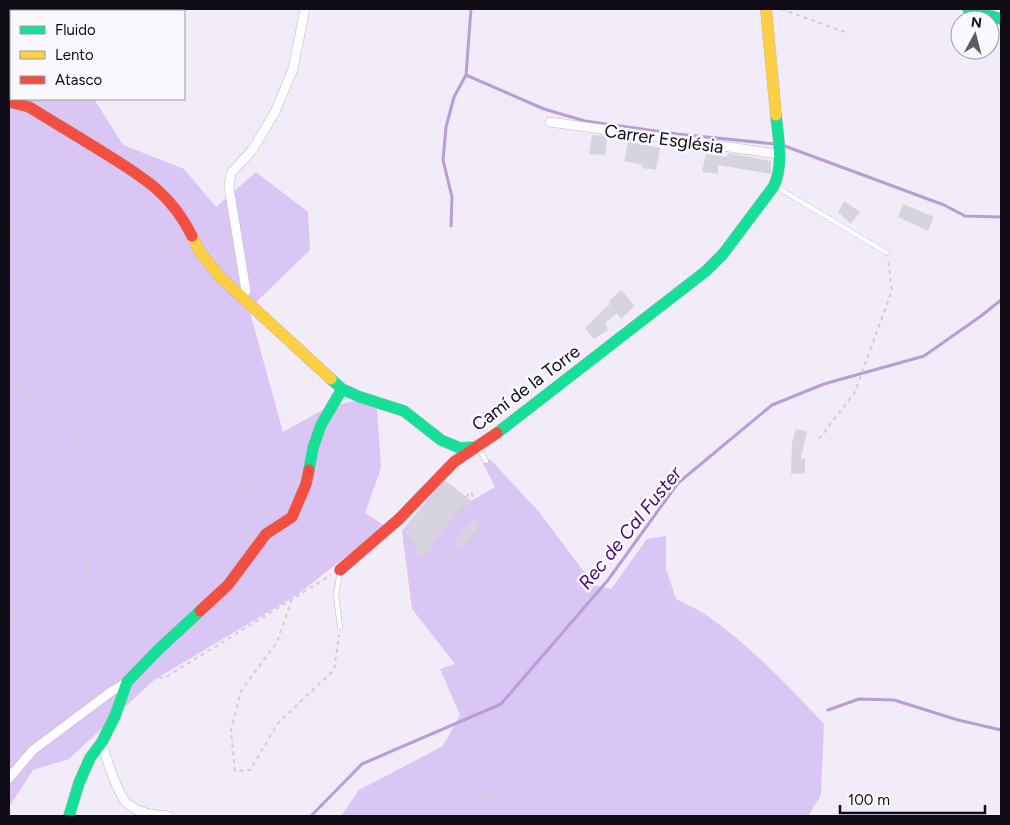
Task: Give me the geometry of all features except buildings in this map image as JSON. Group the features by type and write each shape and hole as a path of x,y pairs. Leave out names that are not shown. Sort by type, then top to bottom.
{"street":[{"path":"241,296 246,292 229,187 231,173 253,149 275,112 293,69 305,9"},
{"name":"Camí de la Torre","path":"340,570 399,519 454,462 488,441 542,400 706,271 723,254 774,186 778,177 780,159 778,154 766,9"},
{"path":"968,9 1001,19"},
{"path":"9,102 29,107 143,178 166,197 183,217 200,252 220,277 342,389 360,397 404,411 441,440 460,448 478,446"},
{"name":"Carrer Església","path":"550,122 778,154"},
{"path":"9,778 33,750 105,696 127,682 158,650 228,585 266,534 292,516 306,484 313,448 321,425 342,389"},
{"path":"70,816 79,783 90,758 102,742 115,716 127,682"},
{"path":"102,742 121,793 128,804 148,814 169,816"}],"lane":[{"path":"774,186 887,253"},
{"path":"478,446 486,461"},
{"path":"340,570 336,595 340,627"}],"path":[{"path":"781,9 845,32"},
{"path":"9,225 26,229 131,235 160,245 201,275 220,277"},
{"path":"819,439 855,392 892,290 887,253"},
{"path":"9,254 39,268 38,277 9,282"},
{"path":"222,379 242,449 244,486 276,527"},
{"path":"9,382 73,434 87,516 84,594 32,714 25,759"},
{"path":"486,461 509,483 523,504 526,519"},
{"path":"466,498 471,492 474,500 439,543 451,557 465,546 481,526 492,537"},
{"path":"9,617 43,569"},
{"path":"127,682 166,676 340,570"},
{"path":"292,599 277,642 241,691 231,730 235,772 250,770 278,723 334,670 340,627"},
{"path":"380,816 438,794 464,789 486,796 508,816"},
{"path":"465,816 486,796"}],"shaded area":[{"path":"10,66 10,100 95,100 123,145 184,169 216,207 256,172 308,212 310,250 249,309 283,432 328,407 355,401 377,409 381,468 365,513 385,526 297,595 154,680 69,759 33,770 9,807"},
{"path":"490,459 539,512 594,585 611,589 647,539 666,536 666,569 676,599 703,613 736,638 796,694 824,724 821,795 808,816 341,816 359,790 443,746 460,715 440,669 455,664 412,609 402,531 444,480 471,501 495,487 483,463"}],"waterway":[{"path":"451,226 452,197 443,160 446,127 454,97 466,75 471,9"},
{"path":"466,75 544,109 585,121 677,134 775,144"},
{"path":"782,145 944,205 965,216 1001,217"},
{"name":"Rec de Cal Fuster","path":"311,816 362,764 501,704 608,580 678,483 772,405 824,384 924,356 1001,300"},
{"path":"828,710 859,699 894,700 958,720 1001,730"}],"traffic: fast":[{"path":"968,9 1001,19"},
{"path":"497,433 706,271 723,254 774,186 780,160 776,115"},
{"path":"331,379 342,389 360,397 404,411 441,440 460,448 476,447"},
{"path":"309,470 313,448 321,425 342,389"},
{"path":"69,816 79,783 90,758 102,742 115,716 127,682 200,611"}],"traffic: slow":[{"path":"766,9 776,115"},
{"path":"192,236 200,252 220,277 331,379"}],"traffic: jam":[{"path":"9,102 29,107 140,176 174,207 192,236"},
{"path":"340,570 399,519 454,462 497,433"},
{"path":"200,611 228,585 266,534 292,517 306,484 309,470"}]}
